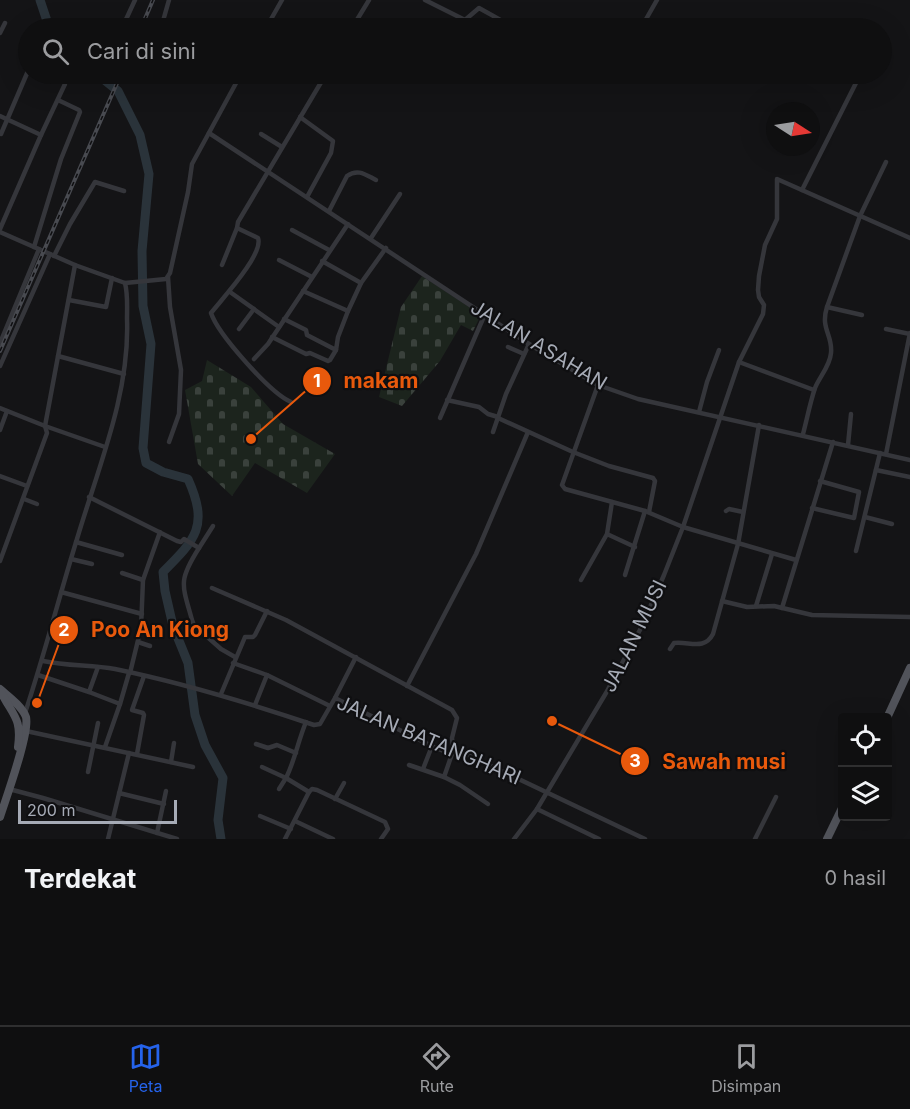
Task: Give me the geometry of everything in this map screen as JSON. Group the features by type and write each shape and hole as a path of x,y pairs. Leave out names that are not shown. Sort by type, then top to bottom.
{"main road":[{"path":"889,713 910,668"},
{"path":"0,690 25,713 26,731 0,817"},
{"path":"0,690 19,724 17,760"},
{"path":"827,839 838,818"}],"street":[{"path":"127,18 135,0"},
{"path":"164,18 169,0"},
{"path":"272,18 282,0"},
{"path":"358,18 369,0"},
{"path":"424,0 461,18"},
{"path":"436,6 439,0"},
{"path":"647,18 657,0"},
{"path":"467,18 479,8 497,18"},
{"path":"0,33 5,23"},
{"path":"1,134 22,84"},
{"path":"65,84 0,230 75,265 127,283 163,281 168,277"},
{"path":"169,442 179,414 181,370 170,307 168,277 188,192 192,164 236,84"},
{"path":"222,266 237,228 237,222 320,84"},
{"path":"856,84 802,190 910,238"},
{"path":"0,343 37,248 61,159 80,111 58,100"},
{"path":"0,116 41,135"},
{"path":"300,117 333,141 332,153 307,197"},
{"name":"JALAN ASAHAN","path":"209,133 529,344 598,385 638,399 910,459"},
{"path":"261,134 282,147"},
{"path":"803,434 810,389 831,356 832,349 824,318 827,307 860,216 886,162"},
{"path":"329,211 347,176 352,172 358,171 376,180"},
{"name":"JALAN MUSI","path":"514,839 537,809 606,693 641,628 683,526 739,362 764,307 759,297 759,276 765,245 777,219 777,179 802,190"},
{"path":"0,366 52,255 95,182 124,191"},
{"path":"371,238 400,194"},
{"path":"254,358 272,337 348,224"},
{"path":"237,228 258,238 260,242 230,292 211,315 250,366 276,393 291,402"},
{"path":"292,230 329,250"},
{"path":"272,337 306,354 310,352 330,360 336,350 338,337 361,283 386,248"},
{"path":"279,261 312,278"},
{"path":"322,261 361,283"},
{"path":"0,560 47,433 45,426 75,265"},
{"path":"69,300 106,307 112,278"},
{"path":"25,713 43,661 61,592 121,394 128,331 127,283"},
{"path":"303,291 348,311"},
{"path":"230,292 279,327"},
{"path":"827,307 861,315"},
{"path":"239,329 254,309"},
{"path":"440,418 485,314"},
{"path":"284,319 306,330 308,335 336,350"},
{"path":"856,551 876,470 883,453 910,333 886,329"},
{"path":"493,432 529,344"},
{"path":"508,347 524,354"},
{"path":"699,412 719,350"},
{"path":"58,356 124,374"},
{"path":"739,362 810,389"},
{"path":"598,385 573,452 563,487 647,512 738,544 796,560"},
{"path":"447,400 479,407 488,414 573,452 609,466 652,478 656,487 625,575"},
{"path":"0,408 105,447"},
{"path":"0,430 8,411"},
{"path":"848,445 851,414"},
{"path":"670,649 674,643 678,642 696,645 710,640 714,634 738,544 759,424"},
{"path":"407,686 476,554 528,432"},
{"path":"782,608 833,442"},
{"path":"876,470 910,477"},
{"path":"0,476 27,486"},
{"path":"812,508 854,518 858,492 820,481"},
{"path":"89,497 180,542 184,539 198,547"},
{"path":"24,499 37,504"},
{"path":"581,580 607,534 612,502"},
{"path":"726,511 729,509 743,512"},
{"path":"865,517 892,524"},
{"path":"213,526 184,573 183,585 194,625 221,649 235,657"},
{"path":"105,747 138,642 143,580 160,532"},
{"path":"607,534 635,547"},
{"path":"76,542 122,555"},
{"path":"756,606 772,554"},
{"path":"71,559 92,564"},
{"path":"122,573 143,580"},
{"path":"212,588 267,611 356,657 456,714 453,751 444,777"},
{"path":"61,592 142,614"},
{"path":"722,601 747,607 782,608 812,615 910,617"},
{"path":"221,694 245,637 253,637 267,611"},
{"path":"138,642 150,646"},
{"path":"335,698 356,657"},
{"path":"43,661 63,665 98,667 206,690 306,722 296,746 292,766 279,789"},
{"path":"233,663 267,675 330,706"},
{"path":"89,692 98,667"},
{"path":"38,675 143,713 137,754"},
{"path":"255,705 267,675"},
{"path":"132,710 144,676"},
{"name":"JALAN BATANGHARI","path":"306,722 320,724 335,698 432,746 453,751 547,791 642,838"},
{"path":"88,772 98,723"},
{"path":"26,731 194,767"},
{"path":"171,762 174,743"},
{"path":"256,744 268,748 277,745 296,753"},
{"path":"423,769 432,746"},
{"path":"108,839 129,753"},
{"path":"409,765 444,777 488,804"},
{"path":"262,768 286,778 309,792"},
{"path":"336,799 344,783"},
{"path":"9,789 177,839"},
{"path":"285,839 309,792 317,789 385,822 388,829 381,839"},
{"path":"157,832 166,791"},
{"path":"119,793 164,804"},
{"path":"755,839 776,797"},
{"path":"537,809 599,839"},
{"path":"260,816 291,829"},
{"path":"295,820 333,839"}],"green space":[{"path":"422,276 481,315 473,331 461,325 440,361 402,406 379,397 401,307"},
{"path":"207,360 251,387 283,424 335,454 307,493 255,463 232,496 198,464 185,390 202,381"}],"waterway":[{"path":"40,0 46,18"},
{"path":"109,84 118,91 140,135 149,174 142,251 143,306 151,344 143,448 146,463 163,472 188,479 198,509 196,531 184,550 163,572 173,626 188,663 195,715 205,745 223,778 218,820 221,839"}],"railway":[{"path":"145,18 153,0"},
{"path":"0,351 117,84"}],"place":[{"name":"makam","path":"251,439"},
{"name":"Poo An Kiong","path":"37,703"},
{"name":"Sawah musi","path":"552,721"}]}
